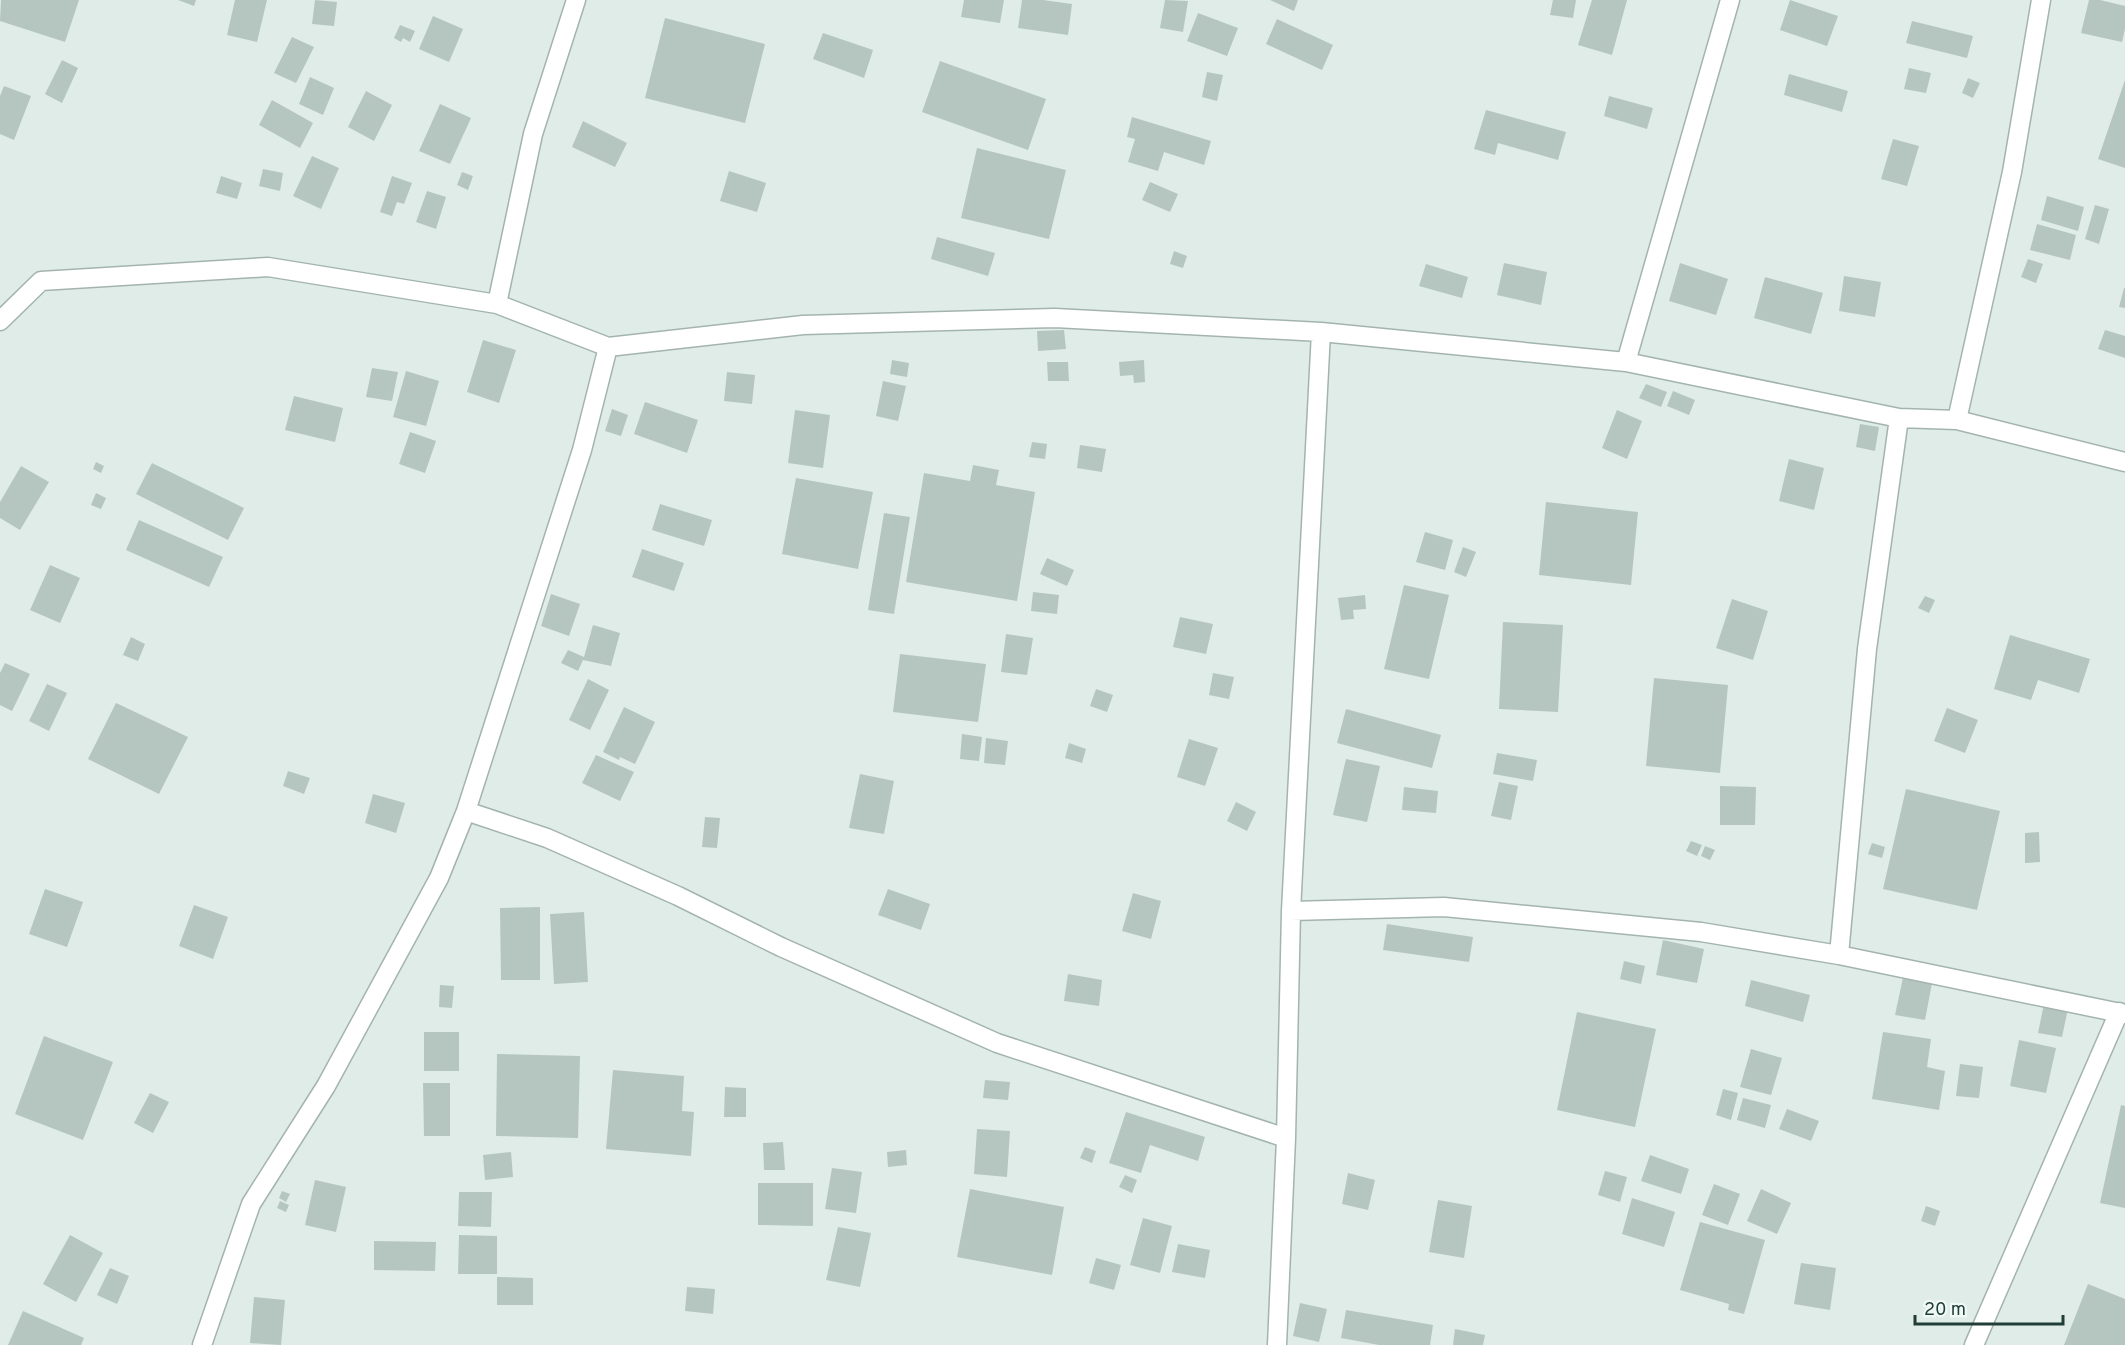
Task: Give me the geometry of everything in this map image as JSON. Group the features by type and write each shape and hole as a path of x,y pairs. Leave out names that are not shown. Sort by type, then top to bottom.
{"street":[{"path":"497,304 533,134 576,0"},
{"path":"1626,363 1730,0"},
{"path":"1957,420 2012,172 2041,0"},
{"path":"0,321 41,281 268,267 497,304 608,347 803,325 1055,318 1321,332 1626,363 1899,418 1957,420 2125,462"},
{"path":"1277,1345 1286,1138 1291,911 1321,332"},
{"path":"202,1345 251,1204 326,1086 439,878 466,811 582,450 608,347"},
{"path":"1839,955 1867,649 1899,418"},
{"path":"466,811 547,838 678,896 781,947 998,1043 1286,1138"},
{"path":"1291,911 1444,907 1701,932 1839,955 2122,1013 1974,1345"}],"building":[{"path":"1,0 79,0 65,42 0,21"},
{"path":"178,0 196,0 194,6"},
{"path":"235,0 267,0 257,42 227,35"},
{"path":"315,0 337,2 334,26 312,24"},
{"path":"964,0 1004,0 1000,23 961,17"},
{"path":"1022,0 1072,4 1068,35 1018,28"},
{"path":"1165,0 1188,1 1183,32 1160,28"},
{"path":"1270,0 1298,0 1294,11"},
{"path":"1553,0 1576,0 1573,18 1550,15"},
{"path":"1592,0 1627,0 1612,55 1578,45"},
{"path":"1790,0 1838,16 1827,46 1780,30"},
{"path":"2089,0 2100,0 2125,6 2125,29 2122,42 2081,33"},
{"path":"1198,13 1238,28 1227,56 1187,41"},
{"path":"433,16 463,29 449,62 419,49"},
{"path":"665,18 765,44 745,123 645,98"},
{"path":"1277,19 1333,45 1322,70 1266,44"},
{"path":"1912,21 1973,36 1967,58 1906,43"},
{"path":"400,25 415,31 410,42 403,38 401,42 394,38"},
{"path":"823,33 873,50 864,78 813,59"},
{"path":"292,37 314,47 296,83 274,73"},
{"path":"62,60 78,68 62,103 45,94"},
{"path":"940,61 1046,99 1028,150 922,112"},
{"path":"1909,68 1931,73 1926,93 1904,89"},
{"path":"1207,72 1223,75 1217,101 1202,97"},
{"path":"1789,74 1848,91 1842,112 1784,95"},
{"path":"310,77 334,88 323,115 299,104"},
{"path":"1968,78 1980,83 1973,98 1962,93"},
{"path":"2125,80 2125,168 2098,159"},
{"path":"4,86 31,96 14,140 0,134 0,96"},
{"path":"366,91 392,105 374,141 348,127"},
{"path":"1609,96 1653,108 1647,129 1604,116"},
{"path":"272,100 313,123 300,148 259,125"},
{"path":"440,104 471,118 450,164 419,151"},
{"path":"1486,110 1566,132 1558,160 1498,143 1495,155 1474,149"},
{"path":"1132,117 1211,141 1204,165 1164,152 1158,171 1128,162 1135,139 1127,137"},
{"path":"583,121 627,143 615,167 572,147"},
{"path":"1893,139 1919,146 1907,186 1881,179"},
{"path":"977,148 1066,170 1049,239 961,218"},
{"path":"312,156 339,168 321,209 293,196"},
{"path":"263,169 283,173 280,191 259,186"},
{"path":"729,171 766,183 757,212 720,201"},
{"path":"462,172 473,176 468,190 457,185"},
{"path":"221,176 242,183 237,199 216,193"},
{"path":"392,176 412,183 404,204 397,202 392,216 380,212"},
{"path":"1150,182 1178,194 1170,212 1142,200"},
{"path":"427,191 446,197 436,229 416,222"},
{"path":"2047,196 2084,207 2078,231 2041,220"},
{"path":"2095,205 2109,209 2099,244 2085,239"},
{"path":"2037,224 2076,235 2070,260 2030,250"},
{"path":"937,237 995,253 988,276 931,259"},
{"path":"1174,251 1187,256 1183,268 1170,264"},
{"path":"2028,259 2043,264 2036,283 2021,277"},
{"path":"1504,263 1547,272 1541,305 1497,295"},
{"path":"1680,263 1728,279 1716,315 1669,301"},
{"path":"1426,264 1468,277 1462,298 1419,286"},
{"path":"1844,276 1881,282 1875,317 1839,311"},
{"path":"1765,277 1823,293 1811,334 1754,318"},
{"path":"2125,288 2125,308 2119,307"},
{"path":"1064,330 1066,349 1038,351 1037,331"},
{"path":"2105,330 2125,336 2125,358 2098,349"},
{"path":"483,340 516,350 499,403 467,392"},
{"path":"892,360 909,363 907,377 890,374"},
{"path":"1144,360 1145,382 1134,383 1133,375 1120,376 1119,362"},
{"path":"1047,362 1068,362 1069,381 1048,381"},
{"path":"372,368 398,372 392,401 366,397"},
{"path":"406,371 439,381 426,426 393,417"},
{"path":"727,372 755,375 752,404 724,401"},
{"path":"883,381 906,386 898,421 876,416"},
{"path":"1646,384 1667,392 1661,407 1639,398"},
{"path":"1673,391 1695,400 1689,415 1667,406"},
{"path":"294,396 343,408 335,442 285,430"},
{"path":"645,402 698,420 687,453 634,434"},
{"path":"612,409 628,415 621,436 605,431"},
{"path":"795,410 830,415 823,468 788,463"},
{"path":"1617,410 1642,421 1627,459 1602,448"},
{"path":"1860,424 1879,427 1875,451 1856,447"},
{"path":"410,432 436,441 425,473 399,464"},
{"path":"1032,442 1047,444 1045,459 1029,457"},
{"path":"1080,445 1106,449 1102,472 1077,468"},
{"path":"1789,459 1824,468 1814,510 1779,501"},
{"path":"96,462 104,466 101,473 93,469"},
{"path":"152,463 244,508 228,540 136,494"},
{"path":"973,465 999,470 996,485 1035,492 1017,601 906,582 924,473 970,481"},
{"path":"21,466 49,482 20,530 0,518 0,502"},
{"path":"796,478 873,492 858,569 782,554"},
{"path":"96,493 106,498 101,509 91,505"},
{"path":"1546,502 1638,512 1631,585 1539,575"},
{"path":"660,504 712,520 704,546 652,530"},
{"path":"884,513 910,517 894,614 868,610"},
{"path":"139,520 223,557 209,587 126,550"},
{"path":"1425,532 1453,540 1445,570 1416,562"},
{"path":"1463,547 1476,552 1466,577 1454,572"},
{"path":"642,549 684,563 674,591 632,577"},
{"path":"1047,558 1074,570 1067,586 1040,574"},
{"path":"50,565 80,578 60,623 30,610"},
{"path":"1404,585 1449,595 1429,679 1384,669"},
{"path":"1033,592 1059,595 1057,614 1031,611"},
{"path":"551,594 580,604 569,636 541,626"},
{"path":"1365,595 1366,609 1353,610 1354,619 1341,620 1338,598"},
{"path":"1925,596 1935,600 1929,613 1918,608"},
{"path":"1732,599 1768,611 1753,660 1716,648"},
{"path":"1180,617 1213,624 1206,654 1173,647"},
{"path":"1503,622 1563,625 1558,712 1499,709"},
{"path":"593,625 620,633 611,666 583,660 578,671 561,663 568,650 584,657"},
{"path":"1006,634 1033,638 1027,675 1001,672"},
{"path":"2010,635 2090,659 2079,693 2038,680 2031,700 1994,689"},
{"path":"131,637 145,644 138,661 123,655"},
{"path":"900,654 986,664 978,722 893,712"},
{"path":"5,663 30,674 12,711 0,705 0,673"},
{"path":"1213,673 1234,677 1229,699 1209,695"},
{"path":"1654,678 1728,685 1720,773 1646,766"},
{"path":"588,679 609,690 590,730 569,720"},
{"path":"47,684 67,693 49,731 29,721"},
{"path":"1096,689 1113,695 1107,712 1090,706"},
{"path":"116,703 188,737 159,794 88,759"},
{"path":"624,707 655,722 635,764 620,757 619,760 603,752"},
{"path":"1947,708 1978,720 1965,753 1934,741"},
{"path":"1346,709 1441,735 1432,768 1337,743"},
{"path":"962,734 982,737 979,761 960,759"},
{"path":"986,738 1008,741 1005,765 984,763"},
{"path":"1189,739 1218,748 1205,786 1177,777"},
{"path":"1069,743 1086,749 1082,763 1065,758"},
{"path":"1497,753 1537,760 1533,781 1493,774"},
{"path":"596,755 634,772 620,801 582,783"},
{"path":"1346,759 1380,766 1367,822 1333,815"},
{"path":"288,771 310,778 304,794 283,786"},
{"path":"860,774 894,781 884,834 849,828"},
{"path":"1499,782 1518,786 1511,820 1491,816"},
{"path":"1720,786 1756,787 1755,825 1720,825"},
{"path":"1404,787 1438,791 1436,813 1402,810"},
{"path":"1906,789 2000,811 1977,910 1883,889"},
{"path":"373,794 405,803 396,833 365,823"},
{"path":"1236,802 1256,812 1247,831 1227,821"},
{"path":"705,817 720,818 717,848 702,847"},
{"path":"2039,832 2040,862 2025,863 2025,833"},
{"path":"1691,841 1702,845 1697,856 1686,851"},
{"path":"1872,843 1885,847 1882,858 1868,854"},
{"path":"1705,846 1715,850 1710,860 1701,856"},
{"path":"45,889 83,902 67,947 29,934"},
{"path":"888,889 930,904 921,930 878,915"},
{"path":"1133,893 1161,901 1151,939 1122,931"},
{"path":"194,905 228,917 213,959 179,946"},
{"path":"540,907 540,980 501,980 500,908"},
{"path":"584,912 588,982 554,984 550,914"},
{"path":"1387,924 1473,937 1469,962 1383,950"},
{"path":"1663,940 1704,949 1697,983 1656,975"},
{"path":"1624,961 1645,966 1641,984 1620,979"},
{"path":"1904,973 1933,978 1925,1020 1895,1015"},
{"path":"1068,974 1102,980 1099,1006 1064,1001"},
{"path":"1751,980 1810,995 1803,1022 1745,1006"},
{"path":"440,985 454,986 452,1008 439,1007"},
{"path":"2045,999 2069,1004 2062,1037 2038,1033"},
{"path":"1577,1012 1656,1029 1635,1127 1557,1110"},
{"path":"424,1032 459,1032 459,1071 424,1071"},
{"path":"1883,1032 1931,1039 1927,1067 1945,1071 1939,1110 1872,1099"},
{"path":"44,1036 113,1062 83,1140 15,1114"},
{"path":"2019,1040 2056,1048 2046,1093 2010,1086"},
{"path":"1751,1049 1782,1058 1771,1095 1740,1087"},
{"path":"497,1054 580,1056 578,1138 496,1136"},
{"path":"1960,1064 1983,1067 1979,1098 1956,1096"},
{"path":"613,1070 684,1076 682,1111 694,1112 691,1156 606,1149"},
{"path":"985,1080 1010,1082 1008,1100 983,1098"},
{"path":"423,1083 450,1083 450,1136 424,1136"},
{"path":"725,1087 746,1088 746,1117 724,1117"},
{"path":"1723,1089 1738,1093 1731,1120 1716,1115"},
{"path":"150,1093 169,1102 153,1133 134,1123"},
{"path":"1743,1098 1771,1105 1765,1128 1737,1120"},
{"path":"2121,1105 2125,1106 2125,1208 2100,1203"},
{"path":"1787,1109 1819,1121 1811,1141 1779,1129"},
{"path":"1126,1112 1205,1137 1198,1161 1150,1145 1141,1173 1109,1163"},
{"path":"977,1129 1010,1131 1007,1177 974,1174"},
{"path":"783,1142 785,1170 764,1170 763,1143"},
{"path":"1085,1147 1096,1151 1092,1163 1080,1158"},
{"path":"906,1150 907,1165 888,1167 887,1152"},
{"path":"511,1152 513,1177 485,1180 483,1155"},
{"path":"1650,1155 1689,1169 1681,1194 1641,1181"},
{"path":"832,1168 862,1172 856,1213 825,1209"},
{"path":"1605,1171 1627,1177 1620,1202 1598,1195"},
{"path":"1348,1173 1375,1180 1368,1210 1342,1204"},
{"path":"1125,1175 1137,1180 1132,1193 1119,1187"},
{"path":"315,1180 346,1187 336,1232 305,1225"},
{"path":"758,1183 813,1183 813,1226 758,1225"},
{"path":"1714,1184 1740,1194 1728,1225 1702,1215"},
{"path":"970,1189 1064,1207 1052,1275 957,1257"},
{"path":"1761,1189 1791,1203 1777,1234 1747,1221"},
{"path":"282,1191 290,1194 286,1202 279,1198"},
{"path":"459,1192 492,1192 491,1227 458,1226"},
{"path":"1632,1198 1675,1212 1664,1247 1622,1234"},
{"path":"1438,1200 1472,1206 1464,1258 1429,1252"},
{"path":"280,1201 289,1205 286,1212 277,1208"},
{"path":"1926,1206 1940,1211 1935,1226 1921,1221"},
{"path":"1143,1218 1172,1226 1160,1273 1130,1265"},
{"path":"1700,1222 1765,1240 1744,1314 1728,1310 1729,1304 1680,1290"},
{"path":"838,1227 871,1233 860,1287 826,1280"},
{"path":"70,1235 103,1253 76,1302 43,1284"},
{"path":"459,1235 497,1236 497,1274 458,1274"},
{"path":"374,1241 436,1242 435,1271 374,1270"},
{"path":"1178,1244 1210,1250 1205,1278 1172,1272"},
{"path":"1096,1258 1121,1265 1114,1290 1089,1283"},
{"path":"1801,1263 1836,1268 1830,1310 1794,1304"},
{"path":"110,1268 129,1276 117,1304 97,1295"},
{"path":"497,1277 533,1278 533,1305 497,1305"},
{"path":"2088,1284 2125,1299 2125,1345 2064,1345"},
{"path":"687,1287 715,1289 713,1314 685,1311"},
{"path":"254,1297 285,1300 281,1345 250,1343"},
{"path":"1300,1303 1327,1309 1319,1342 1293,1336"},
{"path":"1346,1310 1433,1325 1430,1345 1379,1345 1341,1338"},
{"path":"23,1311 84,1338 81,1345 8,1345"},
{"path":"1455,1329 1485,1335 1483,1345 1453,1345"}]}
